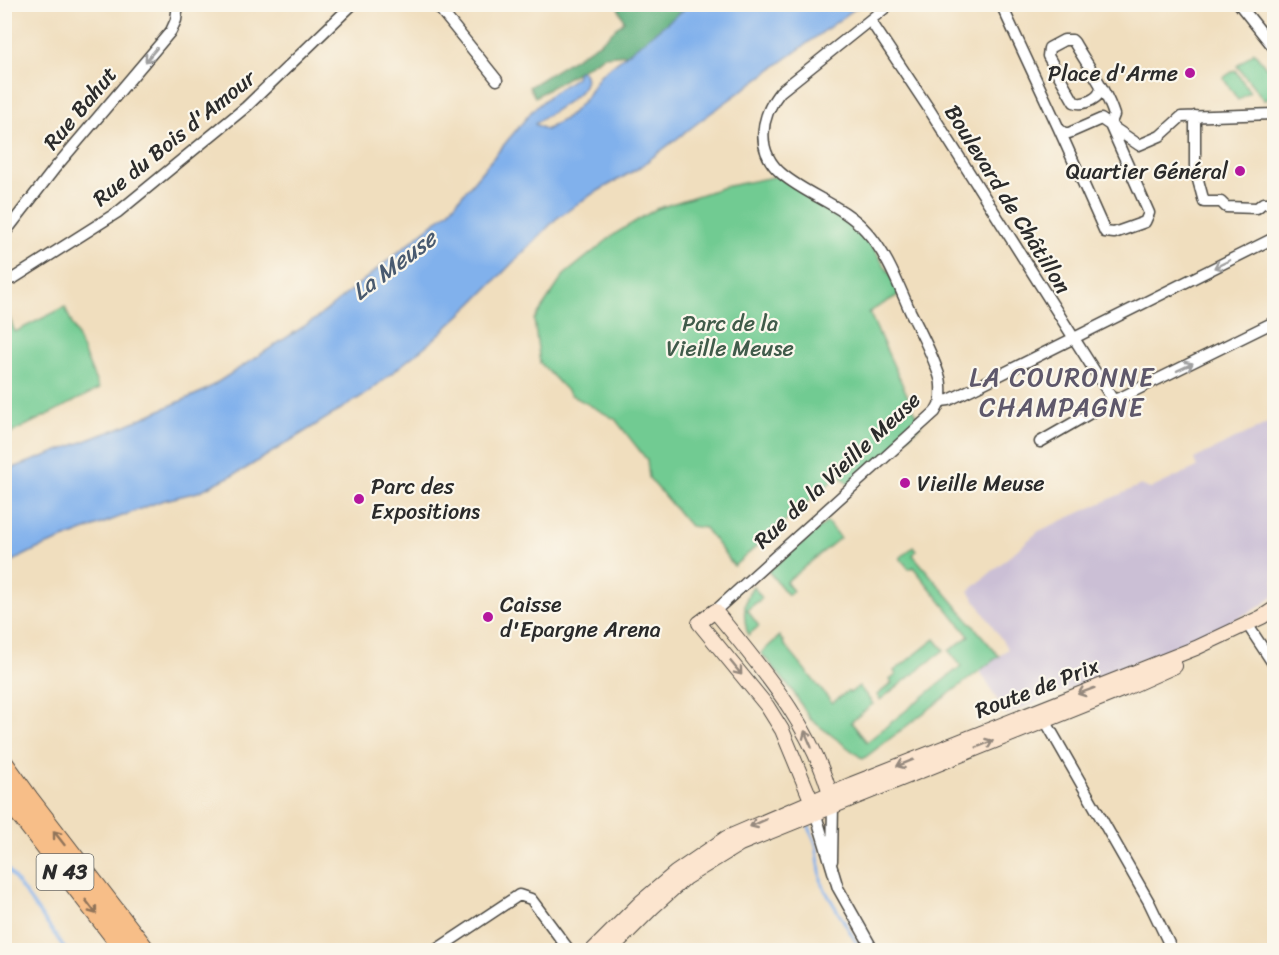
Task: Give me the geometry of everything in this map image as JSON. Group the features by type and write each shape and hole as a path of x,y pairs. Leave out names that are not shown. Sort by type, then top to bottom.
{"highway":[{"name":"N 43","path":"4,763 146,951"},
{"name":"N 43","path":"4,794 124,951"}],"main road":[{"name":"Route de Prix","path":"1249,628 1275,609"},
{"name":"Rue de la Vieille Meuse","path":"715,611 699,623 767,706 777,722 813,806"},
{"path":"715,611 778,688 799,722 832,799"},
{"name":"Route de Prix","path":"593,951 642,901 675,873 726,838 832,799 1042,715 1124,689 1249,628 1275,619"},
{"name":"Route de Prix","path":"610,951 653,907 686,878 740,844 813,806"}],"street":[{"name":"Rue Bahut","path":"4,234 55,168 171,31 176,20 178,4"},
{"name":"Rue du Bois d'Amour","path":"4,281 14,278 118,212 246,107 353,4"},
{"path":"436,4 497,80"},
{"path":"890,4 780,92 772,102 763,122 763,140 773,165 783,175 846,213 868,233 894,276 932,356 940,379 941,401"},
{"path":"1001,4 1105,232 1114,233 1145,222 1149,213 1110,125 1114,115 1111,104 1101,87 1072,40 1064,40 1049,48 1048,56 1074,102 1081,104 1098,96 1101,87"},
{"path":"1239,4 1275,48"},
{"name":"Boulevard de Châtillon","path":"870,20 1113,400"},
{"path":"1059,129 1064,133 1069,133 1101,119 1139,145 1160,136 1181,117 1275,114"},
{"path":"1195,116 1195,169 1204,202 1221,202 1226,207 1257,208 1263,203 1275,203"},
{"name":"Rue de la Vieille Meuse","path":"715,611 934,412 941,401 949,400 980,385 1275,238"},
{"path":"1040,442 1113,400 1275,322"},
{"path":"1249,628 1275,665"},
{"path":"1042,715 1149,902 1172,951"},
{"path":"832,799 832,871"},
{"path":"813,806 838,888 873,951"},
{"path":"436,951 519,895 531,898 569,951"}],"shaded area":[{"path":"1274,420 1274,596 1261,606 1216,630 1006,715 980,671 1008,649 969,591 1039,531 1141,485 1150,489 1197,467 1194,459"}],"green space":[{"path":"617,5 708,5 652,52 604,56 535,97 529,87 601,42 624,21"},
{"path":"1254,52 1274,77 1274,93 1265,101 1237,66"},
{"path":"1235,70 1250,92 1238,100 1223,78"},
{"name":"Parc de la Vieille Meuse","path":"782,175 857,222 902,293 869,312 921,425 852,487 839,475 734,566 705,528 690,526 649,478 647,460 615,419 571,395 540,363 534,320 564,275 616,233 656,209 724,187"},
{"path":"5,307 15,332 65,307 99,389 5,436"},
{"path":"827,522 840,538 786,582 793,591 788,595 768,571"},
{"path":"913,547 916,551 913,555 999,656 863,759 810,719 792,690 761,653 780,636 783,643 832,703 859,686 873,704 851,722 867,742 961,666 949,651 969,636 913,567 909,569 900,558"},
{"path":"753,586 762,598 747,610 759,626 748,635 744,610"},
{"path":"935,639 944,650 880,700 877,695 892,683 890,680 896,675 894,671"}],"water":[{"name":"La Meuse","path":"690,5 860,5 637,169 591,195 556,219 433,340 367,393 245,469 198,492 161,501 37,549 5,565 5,471 117,429 204,391 317,318 449,211 532,111 550,95 576,77 581,70 585,77 584,85 578,93 535,124 546,130 569,116 586,98 600,75"}],"waterway":[{"path":"809,827 816,844 822,885 859,947"},
{"path":"4,864 66,950"}],"place":[{"name":"Place d'Arme","path":"1190,73"},
{"name":"Quartier Général","path":"1240,171"},
{"name":"Vieille Meuse","path":"905,483"},
{"name":"Parc des Expositions","path":"359,499"},
{"name":"Caisse d'Epargne Arena","path":"488,617"}],"district":[{"name":"LA COURONNE CHAMPAGNE","path":"1062,392"}]}
